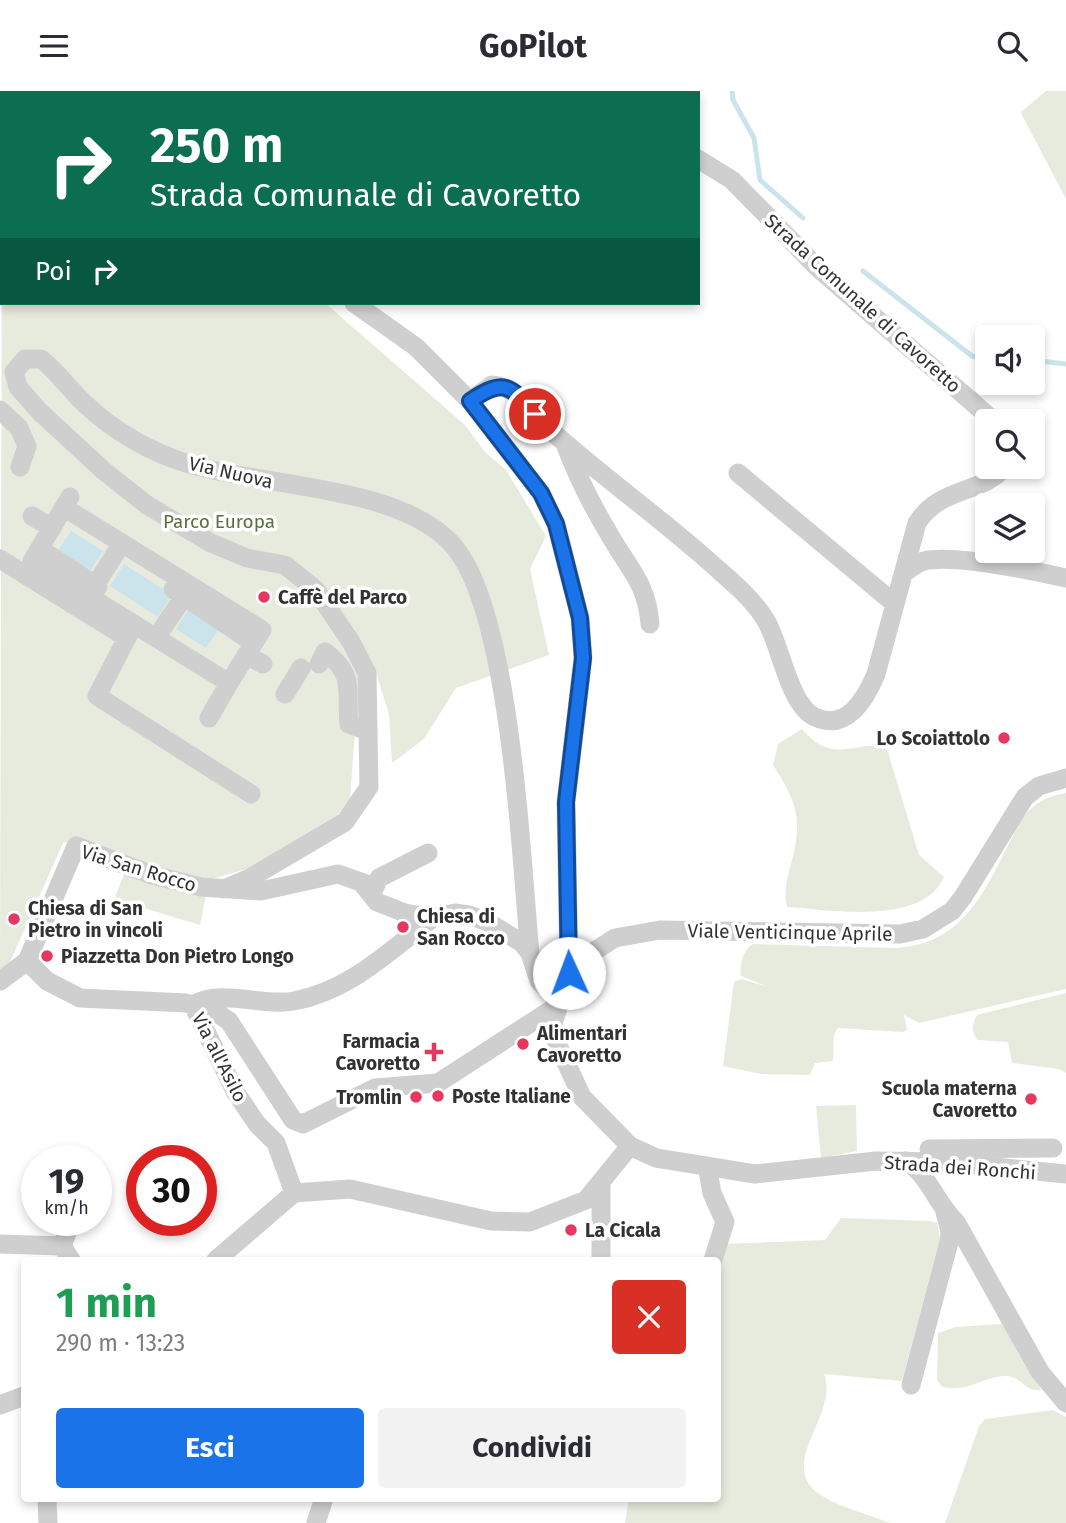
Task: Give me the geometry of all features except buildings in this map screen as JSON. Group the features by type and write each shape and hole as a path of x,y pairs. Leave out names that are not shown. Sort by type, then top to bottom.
{"street":[{"name":"Strada Comunale di Cavoretto","path":"700,160 732,180 817,267 980,409"},
{"path":"0,981 27,961 47,981 80,998 193,1005 217,1013 229,1021 293,1120 303,1124 375,1088 438,1083 561,1003 569,973 566,802 583,658 580,618 556,524 541,493 470,401 416,347 357,305"},
{"name":"Via Nuova","path":"365,723 367,673 316,590 285,565 247,558 211,543 147,505 104,471 40,412 7,373 25,359 41,359 57,372 84,403 125,437 189,464 373,501 409,514 450,541 474,578 496,650 530,953"},
{"path":"470,401 492,386 512,389 565,443 691,545 760,611 772,632 798,699 815,717 838,720 861,704 876,674 918,523 925,512 945,496 988,479"},
{"path":"0,410 19,428 27,446 20,467"},
{"path":"565,443 581,486 639,578 649,603 650,624"},
{"path":"738,473 895,604"},
{"path":"32,516 62,513 188,591 262,629 254,654 232,678 209,718"},
{"path":"33,561 62,513"},
{"path":"92,591 119,548"},
{"path":"0,559 33,561 92,591 232,678"},
{"path":"905,572 918,563 936,559 1066,577"},
{"path":"33,561 130,631 160,633"},
{"path":"92,591 130,631"},
{"path":"160,633 188,591"},
{"path":"130,631 97,696 251,794"},
{"path":"224,889 250,878 345,822 369,787 365,723 349,724 351,687 344,672 325,652 300,678"},
{"name":"Viale Venticinque Aprile","path":"569,973 598,946 630,933 660,930 900,934 923,929 945,916 963,897 1025,797 1040,786 1066,778"},
{"name":"Via San Rocco","path":"27,961 76,846 152,875 201,887 261,891 338,874 361,882"},
{"path":"361,882 375,887 379,878 428,853"},
{"path":"361,882 376,902 433,918 456,913 488,922 522,943 530,953 539,981 561,1003"},
{"name":"Via all'Asilo","path":"294,1193 276,1143 257,1124 236,1093 193,1005 205,998 264,1003 294,1001 324,992 373,965 433,918"},
{"name":"Strada dei Ronchi","path":"561,1003 553,1016 551,1030 582,1097 630,1146 656,1158 755,1174 854,1162 906,1161 1066,1174"},
{"path":"219,1257 294,1193 349,1189 491,1221 530,1222 586,1200 630,1146"},
{"name":"Strada dei Ronchi","path":"854,1162 864,1154 911,1150 1053,1148"},
{"path":"906,1161 926,1177 944,1211 950,1231 911,1385"},
{"path":"707,1166 712,1193 725,1223 714,1257"},
{"path":"601,1184 601,1257"},
{"path":"944,1211 956,1222 974,1251 1040,1372 1066,1403"},
{"path":"0,1244 66,1253"},
{"path":"0,1405 15,1398"},
{"path":"47,1502 48,1523"},
{"path":"316,1523 323,1502"}],"green space":[{"path":"1046,91 1066,91 1066,199 1021,112"},
{"name":"Parco Europa","path":"2,305 327,305 465,425 485,452 506,470 546,536 530,569 549,655 456,688 424,739 392,763 389,714 376,673 358,689 350,799 328,828 250,868 198,883 76,840 63,843 10,962 0,970"},
{"path":"802,729 812,739 830,748 882,745 888,752 919,855 944,877 933,892 917,903 896,909 850,912 787,907 786,885 797,835 796,812 788,790 773,765 778,744"},
{"path":"1066,793 1066,989 919,1023 904,1015 907,1030 903,1032 838,1028 834,1034 833,1061 815,1063 810,1075 761,1074 723,1066 734,982 741,979 768,987 741,976 742,958 750,946 894,948 920,944 942,935 960,922 974,905 1026,814 1046,799"},
{"path":"127,867 206,896 200,925 114,899"},
{"path":"1066,993 1066,1073 1059,1069 1012,1063 1008,1042 977,1040 975,1036 973,1027 977,1015"},
{"path":"856,1105 857,1151 821,1158 816,1106"},
{"path":"841,1218 937,1223 940,1239 902,1381 824,1374 827,1389 824,1405 806,1453 804,1468 808,1482 819,1494 844,1507 890,1523 625,1523 628,1502 721,1502 721,1258 726,1244 825,1240"},
{"path":"1011,1325 1041,1390 1031,1389 1017,1379 1007,1376 990,1378 966,1387 941,1386 937,1379 938,1333 956,1327"},
{"path":"1053,1410 1066,1417 1066,1523 945,1523 979,1426 985,1419"}],"water":[{"path":"71,531 103,551 88,574 56,553"},
{"path":"124,564 172,595 158,617 110,586"},
{"path":"191,606 221,626 206,648 176,629"}],"waterway":[{"path":"732,91 733,100 754,138 760,180 803,218"},
{"path":"863,271 975,357"},
{"path":"1045,362 1066,364"}],"place":[{"name":"Caffè del Parco","path":"264,597"},
{"name":"Lo Scoiattolo","path":"1004,738"},
{"name":"Chiesa di San Pietro in vincoli","path":"14,919"},
{"name":"Chiesa di San Rocco","path":"403,927"},
{"name":"Piazzetta Don Pietro Longo","path":"47,956"},
{"name":"Alimentari Cavoretto","path":"523,1044"},
{"name":"Farmacia Cavoretto","path":"434,1052"},
{"name":"Poste Italiane","path":"438,1096"},
{"name":"Tromlin","path":"416,1097"},
{"name":"Scuola materna Cavoretto","path":"1031,1099"},
{"name":"La Cicala","path":"571,1230"}],"route":[{"path":"535,414 512,389 503,386 492,386 470,401 541,493 550,510 564,552 580,618 583,658 566,802 569,973"}]}
